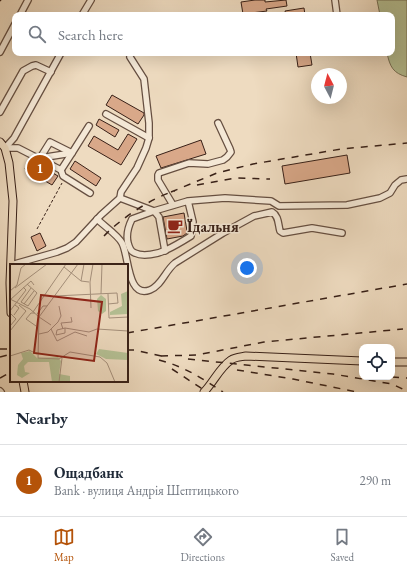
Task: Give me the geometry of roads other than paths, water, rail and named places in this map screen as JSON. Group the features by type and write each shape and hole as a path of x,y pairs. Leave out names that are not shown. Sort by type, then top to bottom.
{"main road":[{"path":"0,142 5,148 9,164 13,201 11,264"},
{"path":"204,392 227,364 238,357 359,360"},
{"path":"395,362 407,362"},
{"path":"23,382 25,392"}],"street":[{"path":"22,12 28,0"},
{"path":"335,0 337,12"},
{"path":"83,12 88,1"},
{"path":"0,52 12,30"},
{"path":"5,148 14,138 59,56"},
{"path":"11,264 67,248 76,242 99,217 120,198 121,192 137,168 149,138 149,123 144,79 130,57"},
{"path":"0,112 23,71 36,65 51,72"},
{"path":"106,114 149,138"},
{"path":"173,205 158,180 159,173 189,163 208,164 223,160 227,157 230,152 230,148 218,123"},
{"path":"61,170 89,126"},
{"path":"40,158 50,142 72,153"},
{"path":"5,148 18,148 40,158 61,170 63,176 90,193"},
{"path":"40,158 72,153"},
{"path":"188,201 192,222 191,236 165,251 144,255 136,254 132,251 127,238 132,219 188,201 225,198 271,202 279,206 348,205 380,198 390,193 395,185 401,180 407,179"},
{"path":"120,198 154,211 159,217 165,251"},
{"path":"128,266 132,282 136,288 145,291 151,290 161,281 170,266 223,233 254,216 272,212 275,214 280,230 283,233 312,228 342,233"},
{"path":"99,217 122,243 127,264"}],"railway":[{"path":"171,192 217,173 253,164 341,149 407,143"},
{"path":"197,185 236,178 270,179"},
{"path":"104,236 137,209 157,198 175,191"},
{"path":"128,333 407,284"},
{"path":"161,356 197,355 264,342 403,329"},
{"path":"0,349 10,349"},
{"path":"128,350 166,357"},
{"path":"0,357 10,354"},
{"path":"188,359 333,374 392,384 407,391"},
{"path":"159,360 192,373 223,392"},
{"path":"172,369 207,392"},
{"path":"237,370 293,379 357,392"},
{"path":"0,378 10,373"},
{"path":"395,377 407,378"}],"place":[{"name":"Ощадбанк","path":"40,168"},
{"name":"Їдальня","path":"175,226"}]}
